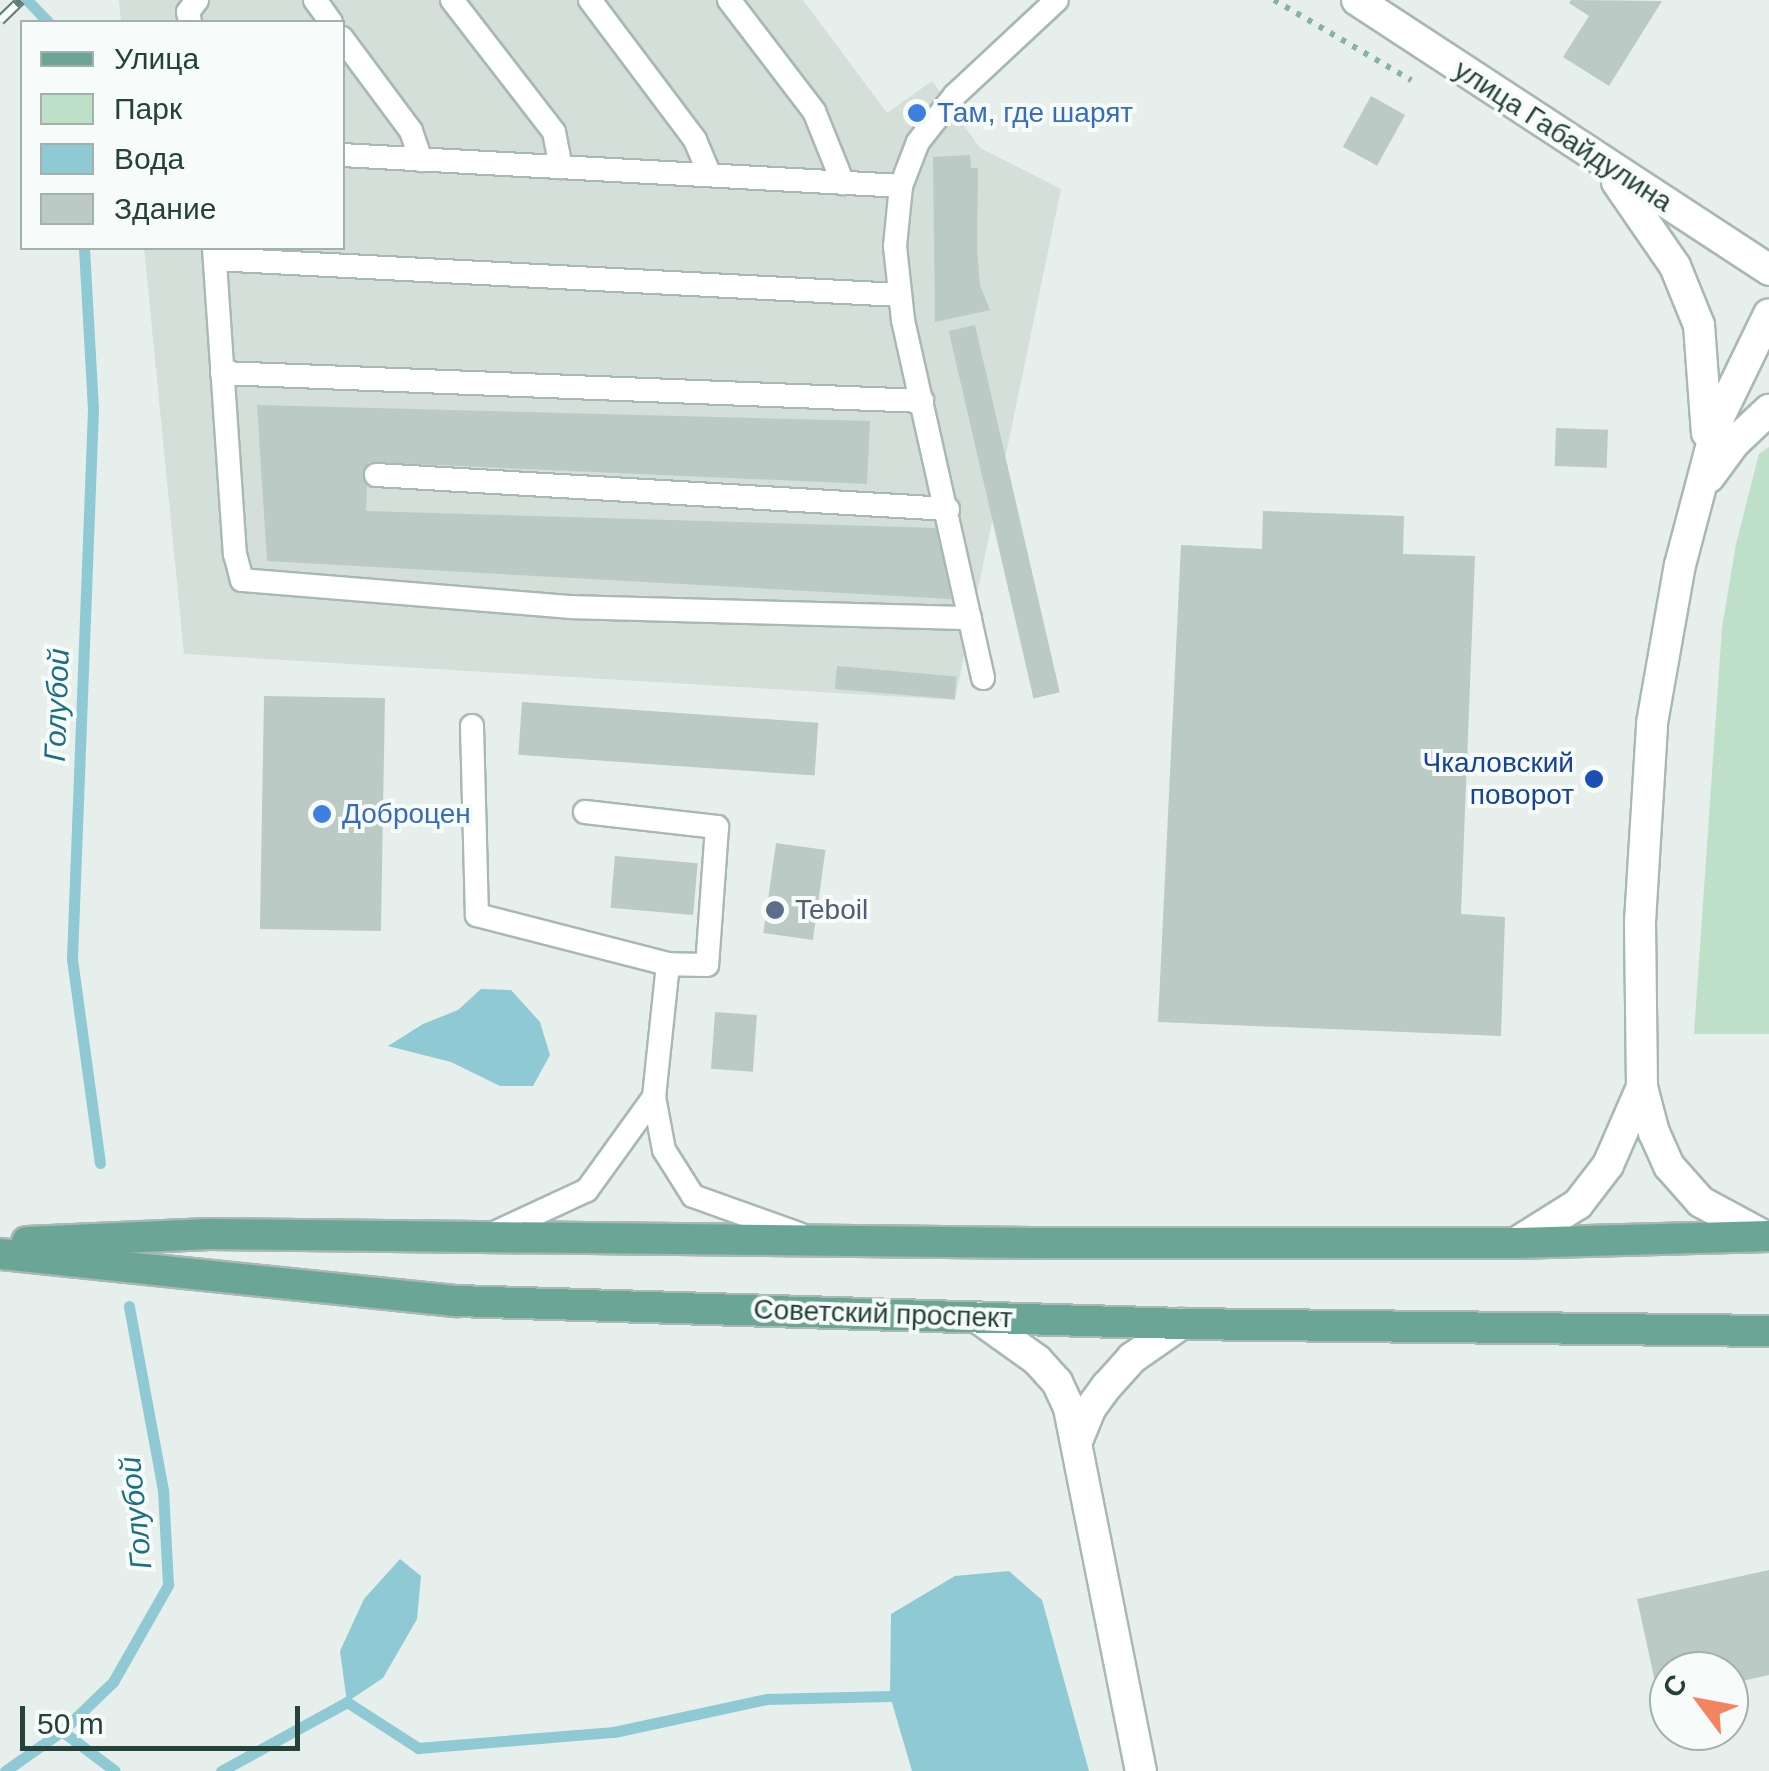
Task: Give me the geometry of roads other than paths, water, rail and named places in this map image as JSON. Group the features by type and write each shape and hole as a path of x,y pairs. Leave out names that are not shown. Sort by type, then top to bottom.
{"main road":[{"path":"0,1243 210,1234 1516,1243 1766,1236"},
{"name":"Советский проспект","path":"0,1254 457,1300 1181,1324 1769,1331"}],"street":[{"name":"улица Габайдулина","path":"1357,0 1769,270"},
{"path":"1604,163 1675,266 1699,325 1708,461"},
{"path":"1766,1236 1701,1202 1669,1166 1642,1088 1640,922 1652,724 1680,565 1719,417 1769,314"},
{"path":"1699,492 1735,442 1769,410"},
{"path":"1516,1243 1578,1204 1608,1165 1642,1088"},
{"path":"977,1317 1012,1338 1057,1382 1078,1438 1141,1771"},
{"path":"1078,1438 1090,1409 1132,1358 1181,1324"}],"lane":[{"path":"314,0 329,20"},
{"path":"452,0 554,132 561,167"},
{"path":"590,0 695,140 710,175"},
{"path":"729,0 814,111 843,183"},
{"path":"983,678 900,295 895,246 901,186 918,142 955,95 1046,4"},
{"path":"345,42 411,130 420,160"},
{"path":"345,155 901,186"},
{"path":"900,295 215,253 235,554 242,580 570,607 970,618"},
{"path":"222,373 922,400"},
{"path":"376,475 948,509"},
{"path":"472,726 477,916 668,964 707,966 717,826 585,812"},
{"path":"668,964 654,1098 664,1150 693,1196 812,1238"},
{"path":"489,1235 587,1190 654,1098"}],"water":[{"path":"481,989 511,990 540,1022 550,1055 533,1086 500,1086 451,1062 388,1046 423,1024 458,1010"},
{"path":"400,1559 421,1576 417,1619 383,1678 347,1702 340,1651 364,1599"},
{"path":"1009,1571 1042,1600 1089,1771 912,1771 890,1696 891,1614 955,1576"}],"waterway":[{"name":"Голубой","path":"27,0 46,20"},
{"name":"Голубой","path":"84,250 93,409 72,959 100,1163"},
{"name":"Голубой","path":"5,1771 62,1731 113,1682 168,1585 163,1490 129,1306"},
{"path":"221,1771 347,1702 418,1748 614,1732 766,1699 890,1696"},
{"path":"62,1731 115,1771"}],"railway":[{"path":"0,20 21,0"}],"place":[{"name":"Там, где шарят","path":"917,113"},
{"name":"Чкаловский поворот","path":"1594,779"},
{"name":"Доброцен","path":"322,814"},
{"name":"Teboil","path":"775,910"}]}
